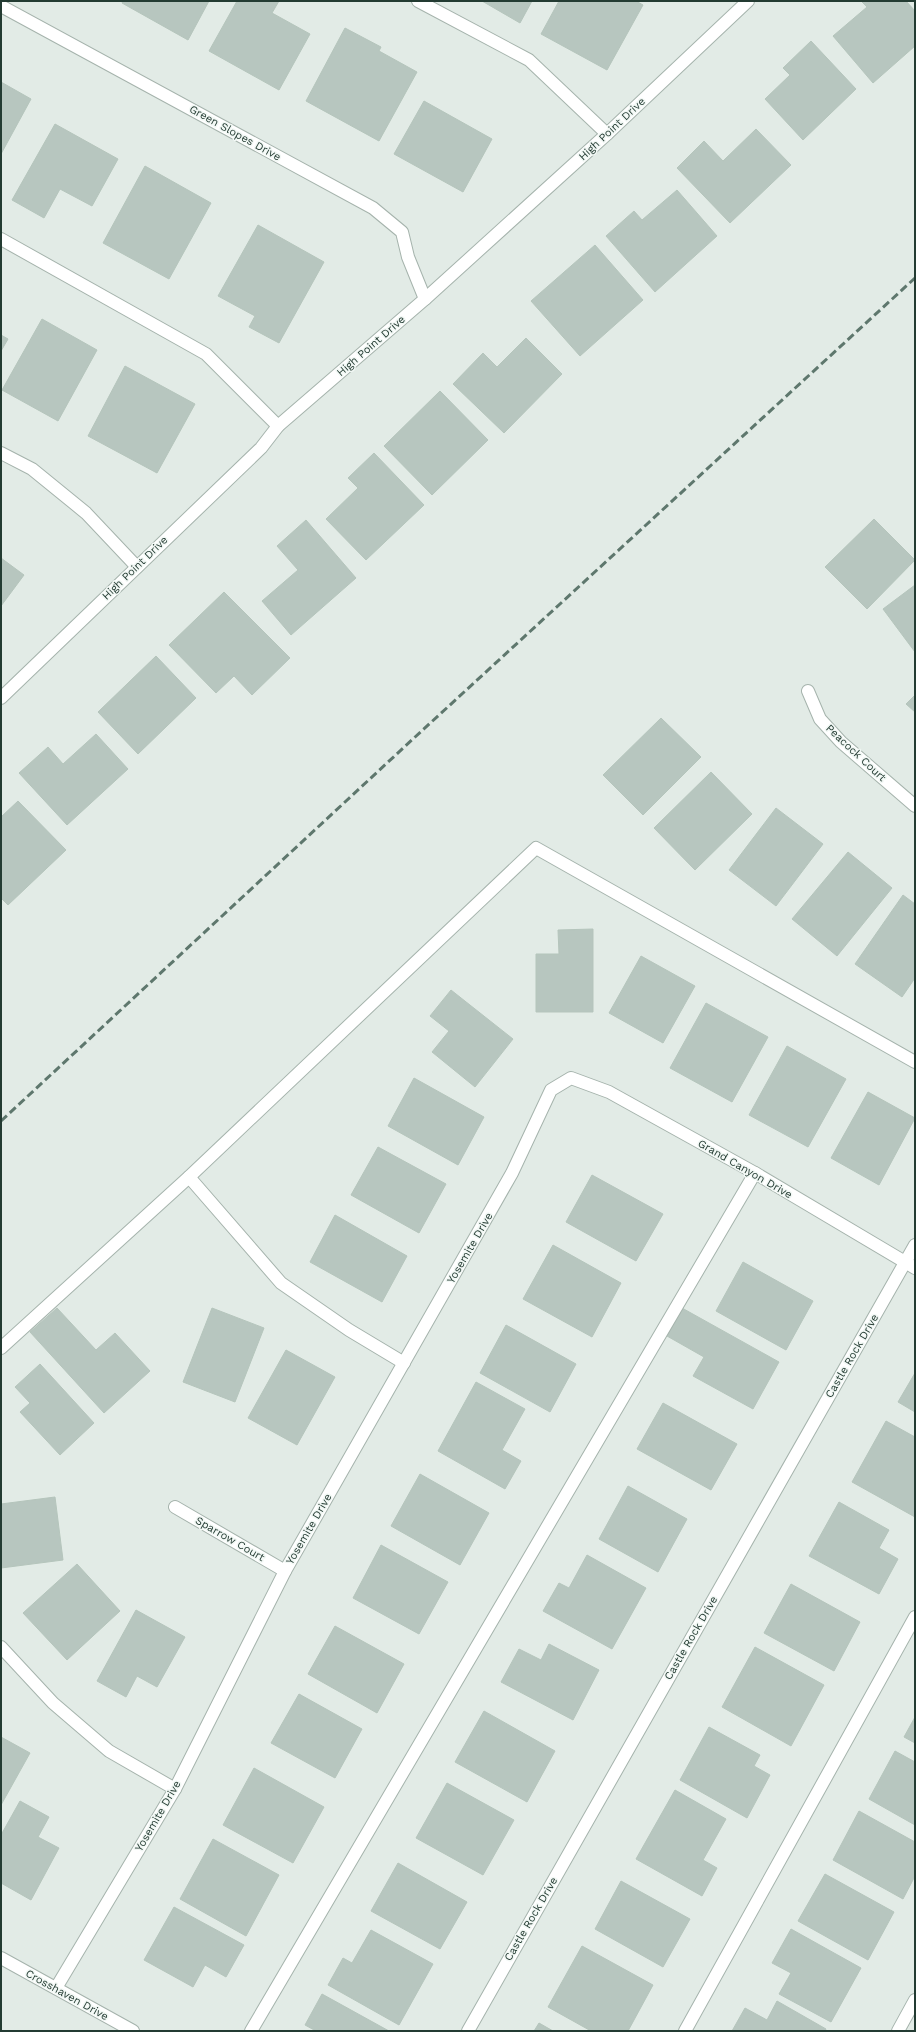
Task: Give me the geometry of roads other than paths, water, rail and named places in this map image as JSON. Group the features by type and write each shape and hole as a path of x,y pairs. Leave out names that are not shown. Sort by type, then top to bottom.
{"street":[{"path":"418,1 529,60 607,134"},
{"name":"High Point Drive","path":"1,698 261,448 278,426 425,300 607,134 747,1"},
{"name":"Green Slopes Drive","path":"1,6 373,208 402,232 408,257 425,300"},
{"path":"1,240 206,354 278,426"},
{"path":"1,453 32,469 86,513 137,566"},
{"name":"Peacock Court","path":"808,691 820,719 842,742 915,806"},
{"path":"1,1348 189,1177 536,848 915,1062"},
{"name":"Grand Canyon Drive","path":"571,1078 609,1092 754,1173 910,1265"},
{"name":"Yosemite Drive","path":"56,1988 175,1789 285,1571 512,1173 551,1090 571,1078"},
{"path":"251,2031 754,1173"},
{"path":"189,1177 281,1283 349,1330 404,1363"},
{"name":"Castle Rock Drive","path":"468,2031 910,1265 915,1245"},
{"name":"Sparrow Court","path":"175,1507 285,1571"},
{"path":"685,2031 915,1617"},
{"path":"1,1647 53,1703 109,1751 175,1789"},
{"name":"Crosshaven Drive","path":"1,1958 133,2031"},
{"path":"898,2031 915,2000"}],"railway":[{"path":"1,1121 414,738 915,278"}]}
